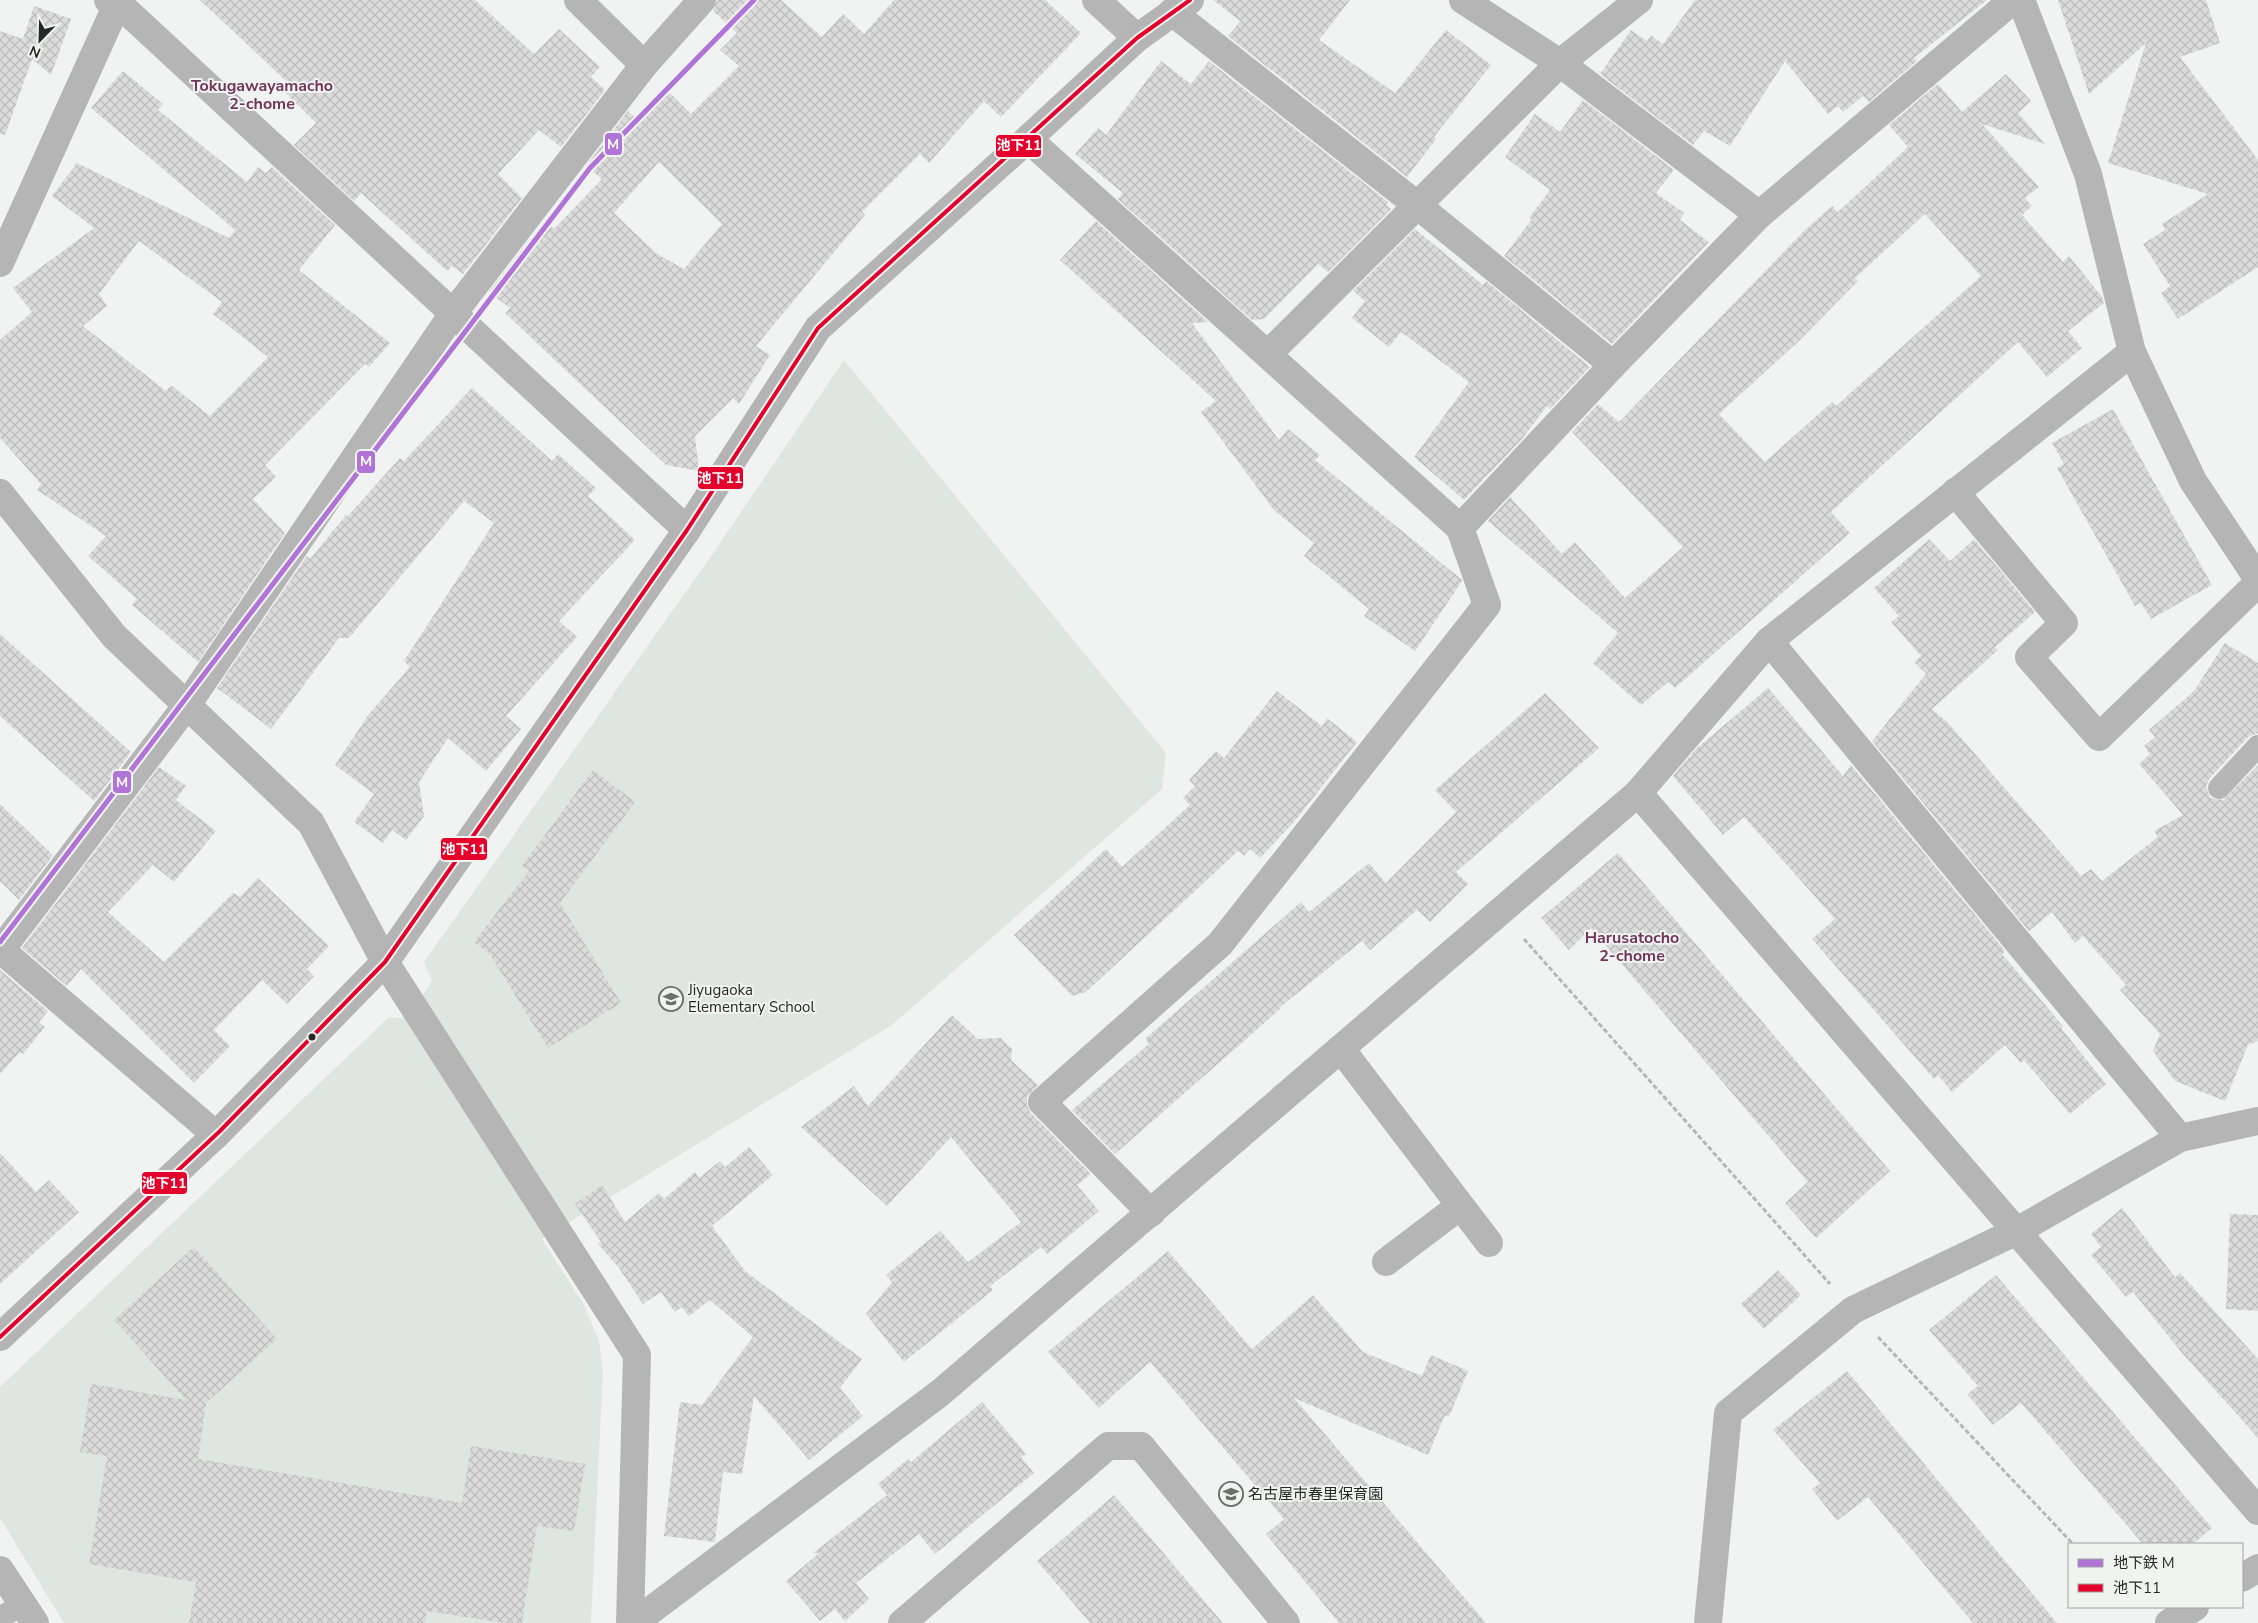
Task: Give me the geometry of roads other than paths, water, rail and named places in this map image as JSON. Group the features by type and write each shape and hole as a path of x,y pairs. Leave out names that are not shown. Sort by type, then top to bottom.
{"street":[{"path":"578,0 644,65"},
{"path":"216,1135 1,951 188,706 454,312 644,65 702,0"},
{"path":"1096,0 1136,38"},
{"path":"1463,0 1560,64 1759,215"},
{"path":"1268,354 1560,64 1639,0"},
{"path":"1460,528 1613,364 1759,215 2013,0"},
{"path":"2020,0 2088,174 2132,352 2193,481 2258,579"},
{"path":"0,263 115,1 454,312 687,530"},
{"path":"0,1337 216,1135 385,962 687,530 818,328 1028,139 1136,38 1181,6 1417,205 1613,364"},
{"path":"1028,139 1460,528 1486,605 1220,944 1042,1102 1151,1213"},
{"path":"634,1623 940,1393 1638,793 1769,641 2132,352"},
{"path":"1955,492 2064,623 2029,657 2099,737 2258,583"},
{"path":"0,493 114,636 311,823 385,962 637,1355 630,1623"},
{"path":"1769,641 2180,1138"},
{"path":"1638,793 2258,1511"},
{"path":"1341,1049 1489,1243"},
{"path":"1708,1623 1728,1413 1853,1310 2018,1231 2180,1138 2258,1121"},
{"path":"1386,1262 1460,1206"},
{"path":"902,1623 1108,1446 1141,1446 1286,1623"},
{"path":"2243,1577 2258,1568"},
{"path":"0,1570 29,1613"},
{"path":"2169,1623 2193,1608"}],"lane":[{"path":"2219,788 2258,746"},
{"path":"0,1618 29,1613"}],"metro line":[{"name":"M","path":"0,942 590,168 754,0"}],"place":[{"name":"Jiyugaoka Elementary School","path":"671,999"},
{"name":"名古屋市春里保育園","path":"1231,1494"}],"district":[{"name":"Tokugawayamacho 2-chome","path":"262,95"},
{"name":"Harusatocho 2-chome","path":"1632,947"}]}
